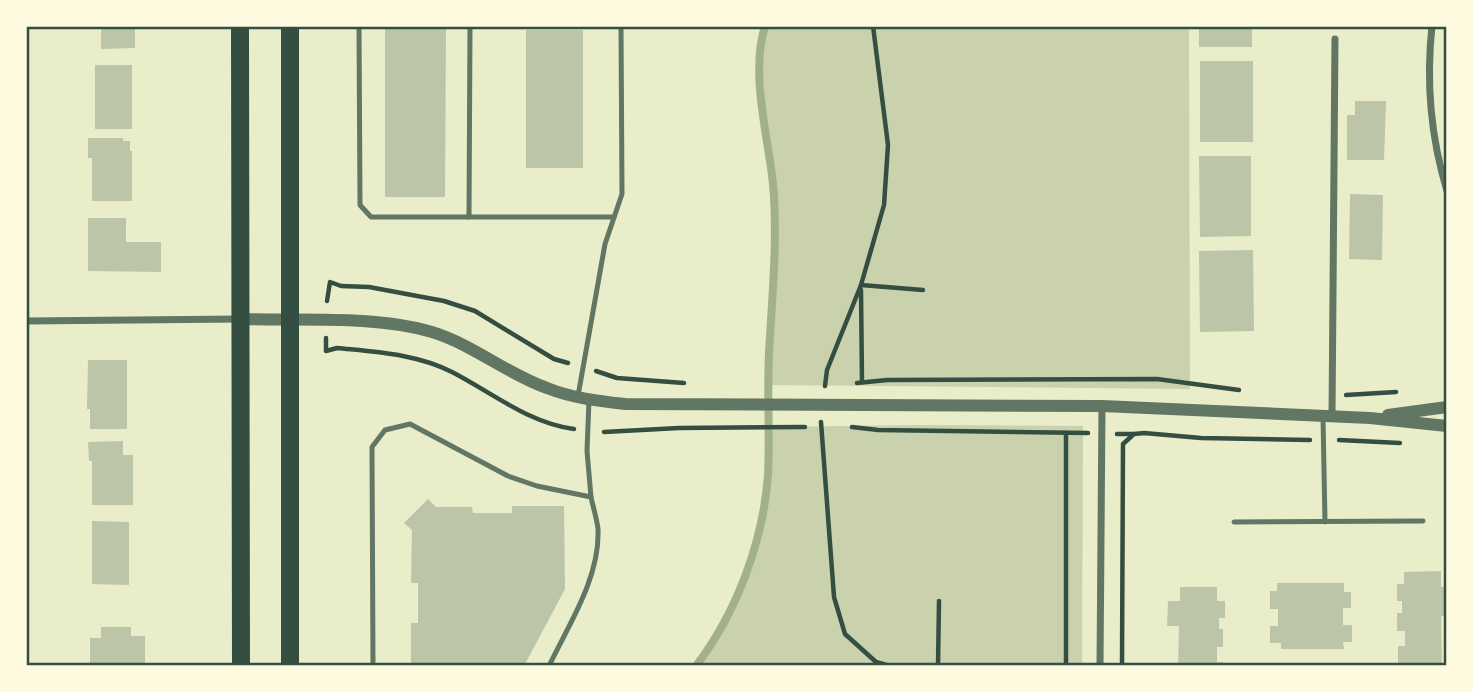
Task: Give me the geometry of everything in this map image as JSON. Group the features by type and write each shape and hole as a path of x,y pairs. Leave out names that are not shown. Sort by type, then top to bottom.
{"main road":[{"path":"240,26 240,666"},
{"path":"290,26 290,666"}],"street":[{"path":"1432,26 1432,121 1436,151 1447,191"},
{"path":"1327,417 1332,396 1335,39"},
{"path":"26,321 241,319 394,324 417,328 470,347 545,388 583,398 625,404 1102,406 1370,418 1447,426"},
{"path":"1100,666 1102,406"},
{"path":"1370,418 1447,407"}],"lane":[{"path":"359,26 360,205 371,217 614,217"},
{"path":"470,26 470,217"},
{"path":"549,666 587,586 597,555 598,527 591,497 583,398 605,244 622,194 621,26"},
{"path":"1325,522 1324,440 1327,417"},
{"path":"373,666 372,447 384,430 410,425 508,476 537,486 591,497"},
{"path":"1234,522 1423,522"}],"path":[{"path":"824,391 827,370 861,285 884,205 888,145 873,26"},
{"path":"861,285 923,290"},
{"path":"861,285 862,383"},
{"path":"853,384 908,379 1157,379 1243,391"},
{"path":"1332,396 1407,391"},
{"path":"821,412 834,597 845,634 876,662 890,666"},
{"path":"679,428 827,427"},
{"path":"840,427 1407,443"},
{"path":"1066,433 1066,666"},
{"path":"1122,666 1122,452 1123,444 1134,434"},
{"path":"938,666 939,601"}],"green space":[{"path":"765,26 1189,26 1190,389 768,385 774,211 760,86 759,65"},
{"path":"1083,426 1082,666 696,666 735,601 755,547 766,491 767,427"}],"building":[{"path":"101,26 135,26 135,48 101,49"},
{"path":"385,26 446,26 445,197 385,197"},
{"path":"1199,26 1252,26 1252,47 1199,47"},
{"path":"526,30 583,30 583,168 526,168"},
{"path":"1200,61 1253,61 1253,142 1200,142"},
{"path":"95,65 132,65 132,129 95,129"},
{"path":"1355,101 1386,101 1384,160 1347,160 1347,115 1355,115"},
{"path":"88,138 123,138 123,141 130,141 132,201 92,201 92,158 88,158"},
{"path":"1199,156 1251,156 1251,236 1200,237"},
{"path":"1350,194 1383,195 1382,260 1349,259"},
{"path":"88,218 126,218 126,242 161,242 161,272 88,271"},
{"path":"1253,250 1254,331 1200,332 1199,251"},
{"path":"88,360 127,360 127,429 90,429 90,409 87,409"},
{"path":"123,441 123,455 133,455 133,505 92,505 92,461 89,461 88,442"},
{"path":"428,499 436,507 472,507 473,513 512,513 512,506 564,506 565,589 524,666 411,666 411,623 418,623 418,583 411,583 412,530 404,523"},
{"path":"92,521 129,522 129,585 92,584"},
{"path":"1441,571 1441,587 1447,587 1447,616 1441,616 1442,666 1398,666 1398,646 1405,646 1405,631 1397,631 1397,613 1402,613 1402,601 1397,601 1397,584 1404,584 1404,572"},
{"path":"1277,583 1344,583 1344,592 1351,592 1351,608 1343,608 1343,625 1352,625 1352,642 1343,642 1344,649 1281,649 1281,643 1270,643 1270,626 1278,626 1278,609 1270,609 1270,591 1277,591"},
{"path":"1180,587 1217,587 1217,601 1225,601 1225,618 1219,618 1219,629 1223,629 1223,647 1217,647 1217,662 1223,662 1223,666 1178,666 1179,626 1167,626 1168,601 1180,601"},
{"path":"101,627 131,627 131,636 145,636 145,666 90,666 90,638 101,638"}],"waterway":[{"path":"696,666 724,623 746,575 760,526 768,475 768,368 775,226 773,184 760,84 759,64 765,26"}]}
